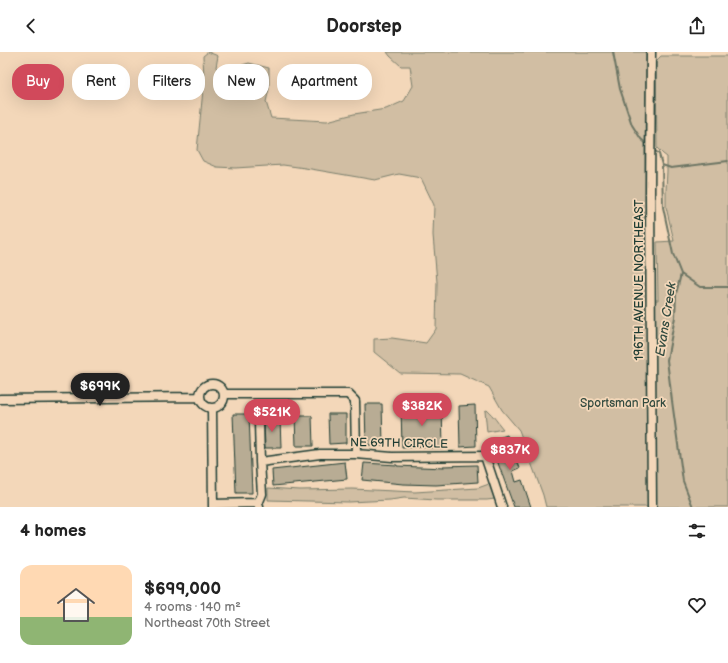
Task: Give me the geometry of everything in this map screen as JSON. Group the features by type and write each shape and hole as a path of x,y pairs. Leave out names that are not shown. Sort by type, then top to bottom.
{"street":[{"name":"196TH AVENUE NORTHEAST","path":"651,52 650,154 652,507"},
{"path":"209,384 219,386 224,394 221,404 212,408 204,405 200,400 200,394 203,388 209,384"},
{"path":"224,394 348,394 354,401 356,454"},
{"path":"0,399 200,397"},
{"path":"212,408 213,505 258,505 262,494 259,422"},
{"name":"NE 69TH CIRCLE","path":"260,462 320,454 356,454 392,457 485,456 502,507"}],"green space":[{"name":"Sportsman Park","path":"208,52 218,56 217,64 213,64 213,100 266,100 271,118 327,121 354,114 386,109 404,101 413,86 410,66 401,66 387,52 646,52 646,300 658,300 657,242 674,241 666,207 667,157 657,148 656,61 661,56 728,56 728,507 546,507 519,430 502,410 489,387 460,374 400,373 374,352 374,339 392,338 426,343 436,329 437,282 433,235 434,205 421,178 399,174 375,180 283,165 235,168 217,167 203,161 197,150 202,100 205,100 205,64 203,64 203,56"},
{"path":"487,410 503,429 487,432 485,411"},
{"path":"489,484 495,499 436,500 404,498 349,502 268,500 268,488 300,490 352,489 415,492 478,488"}],"building":[{"path":"365,404 382,404 383,445 366,445"},
{"path":"475,405 476,446 460,447 459,406"},
{"path":"401,406 442,406 443,448 402,448"},
{"path":"233,414 249,414 252,493 236,493"},
{"path":"328,414 346,414 346,443 329,444"},
{"path":"295,416 312,416 313,446 296,446"},
{"path":"263,418 280,418 281,448 265,448"},
{"path":"507,435 520,468 513,471 516,482 522,480 531,507 514,507 490,441"},
{"path":"345,462 347,479 273,486 272,470"},
{"path":"364,463 444,468 443,466 477,465 478,482 436,485 403,484 362,480"}],"waterway":[{"name":"Evans Creek","path":"613,52 620,89 632,125 641,139 648,145"},
{"name":"Evans Creek","path":"653,149 659,154 662,165 663,207 673,254 681,274 676,294 675,317 667,360 683,481 693,507"},
{"path":"662,165 671,168 728,161"},
{"path":"681,274 700,287 728,287"}]}
